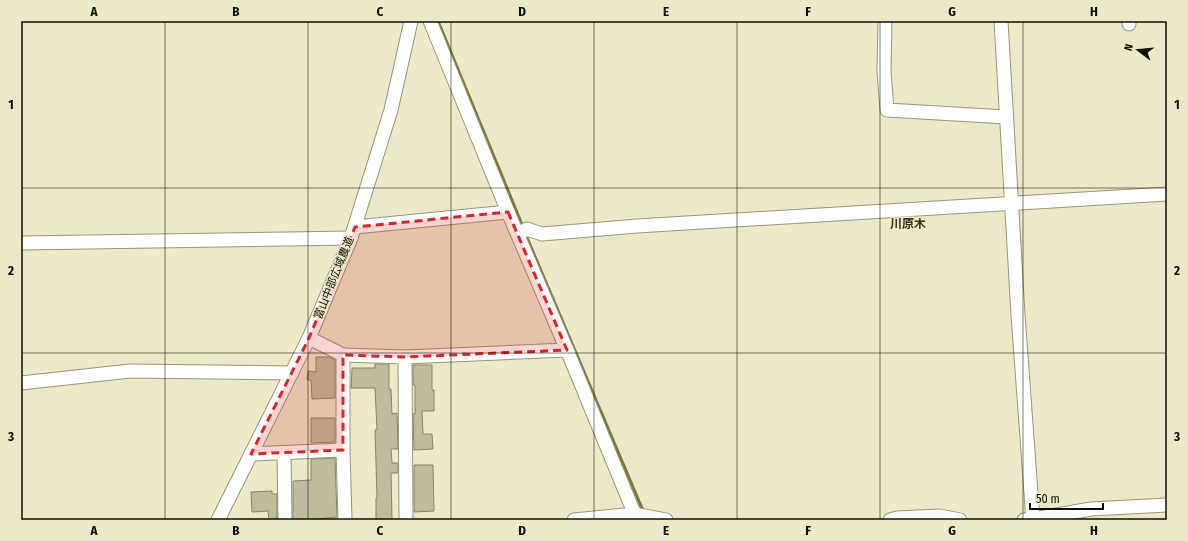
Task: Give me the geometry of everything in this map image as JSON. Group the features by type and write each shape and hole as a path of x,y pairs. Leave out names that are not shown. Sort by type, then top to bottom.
{"street":[{"name":"富山中部広域農道","path":"218,520 309,338 353,232 391,110 411,21"},
{"path":"430,21 508,212 636,517"},
{"path":"885,21 884,71 887,110 1006,117"},
{"path":"1001,21 1030,520 1091,509 1167,505"},
{"path":"518,234 527,229 542,234 637,226 1167,194"},
{"path":"21,243 353,232 508,212"},
{"path":"309,338 343,355 405,357 567,350"},
{"path":"343,355 345,520"},
{"path":"405,357 406,520"},
{"path":"21,383 130,371 292,373"},
{"path":"251,454 343,450"},
{"path":"284,453 285,520"},
{"path":"581,520 636,517 666,520"},
{"path":"890,520 897,518 939,518 960,520"}],"highlighted area":[{"path":"508,212 567,350 405,357 343,355 343,450 251,454 309,338 355,227"}],"building":[{"path":"316,357 329,357 335,360 335,398 312,399 311,380 307,380 308,371 316,372"},
{"path":"375,364 389,364 389,389 391,389 392,414 397,413 398,449 391,449 392,463 398,463 398,473 391,473 392,520 376,520 377,497 375,430 377,430 375,388 351,388 352,368 375,368"},
{"path":"413,365 432,365 434,411 422,411 423,434 432,434 433,449 414,450 413,414 415,414 415,385 413,385"},
{"path":"311,418 335,418 335,442 311,443"},
{"path":"335,458 337,517 293,520 293,481 311,480 311,459"},
{"path":"414,465 433,465 434,511 414,512"},
{"path":"272,491 272,494 277,494 277,520 269,520 268,511 252,512 251,492"}],"waterway":[{"path":"438,21 523,227"},
{"path":"525,233 644,513"}],"district":[{"name":"川原木","path":"908,224"}]}
